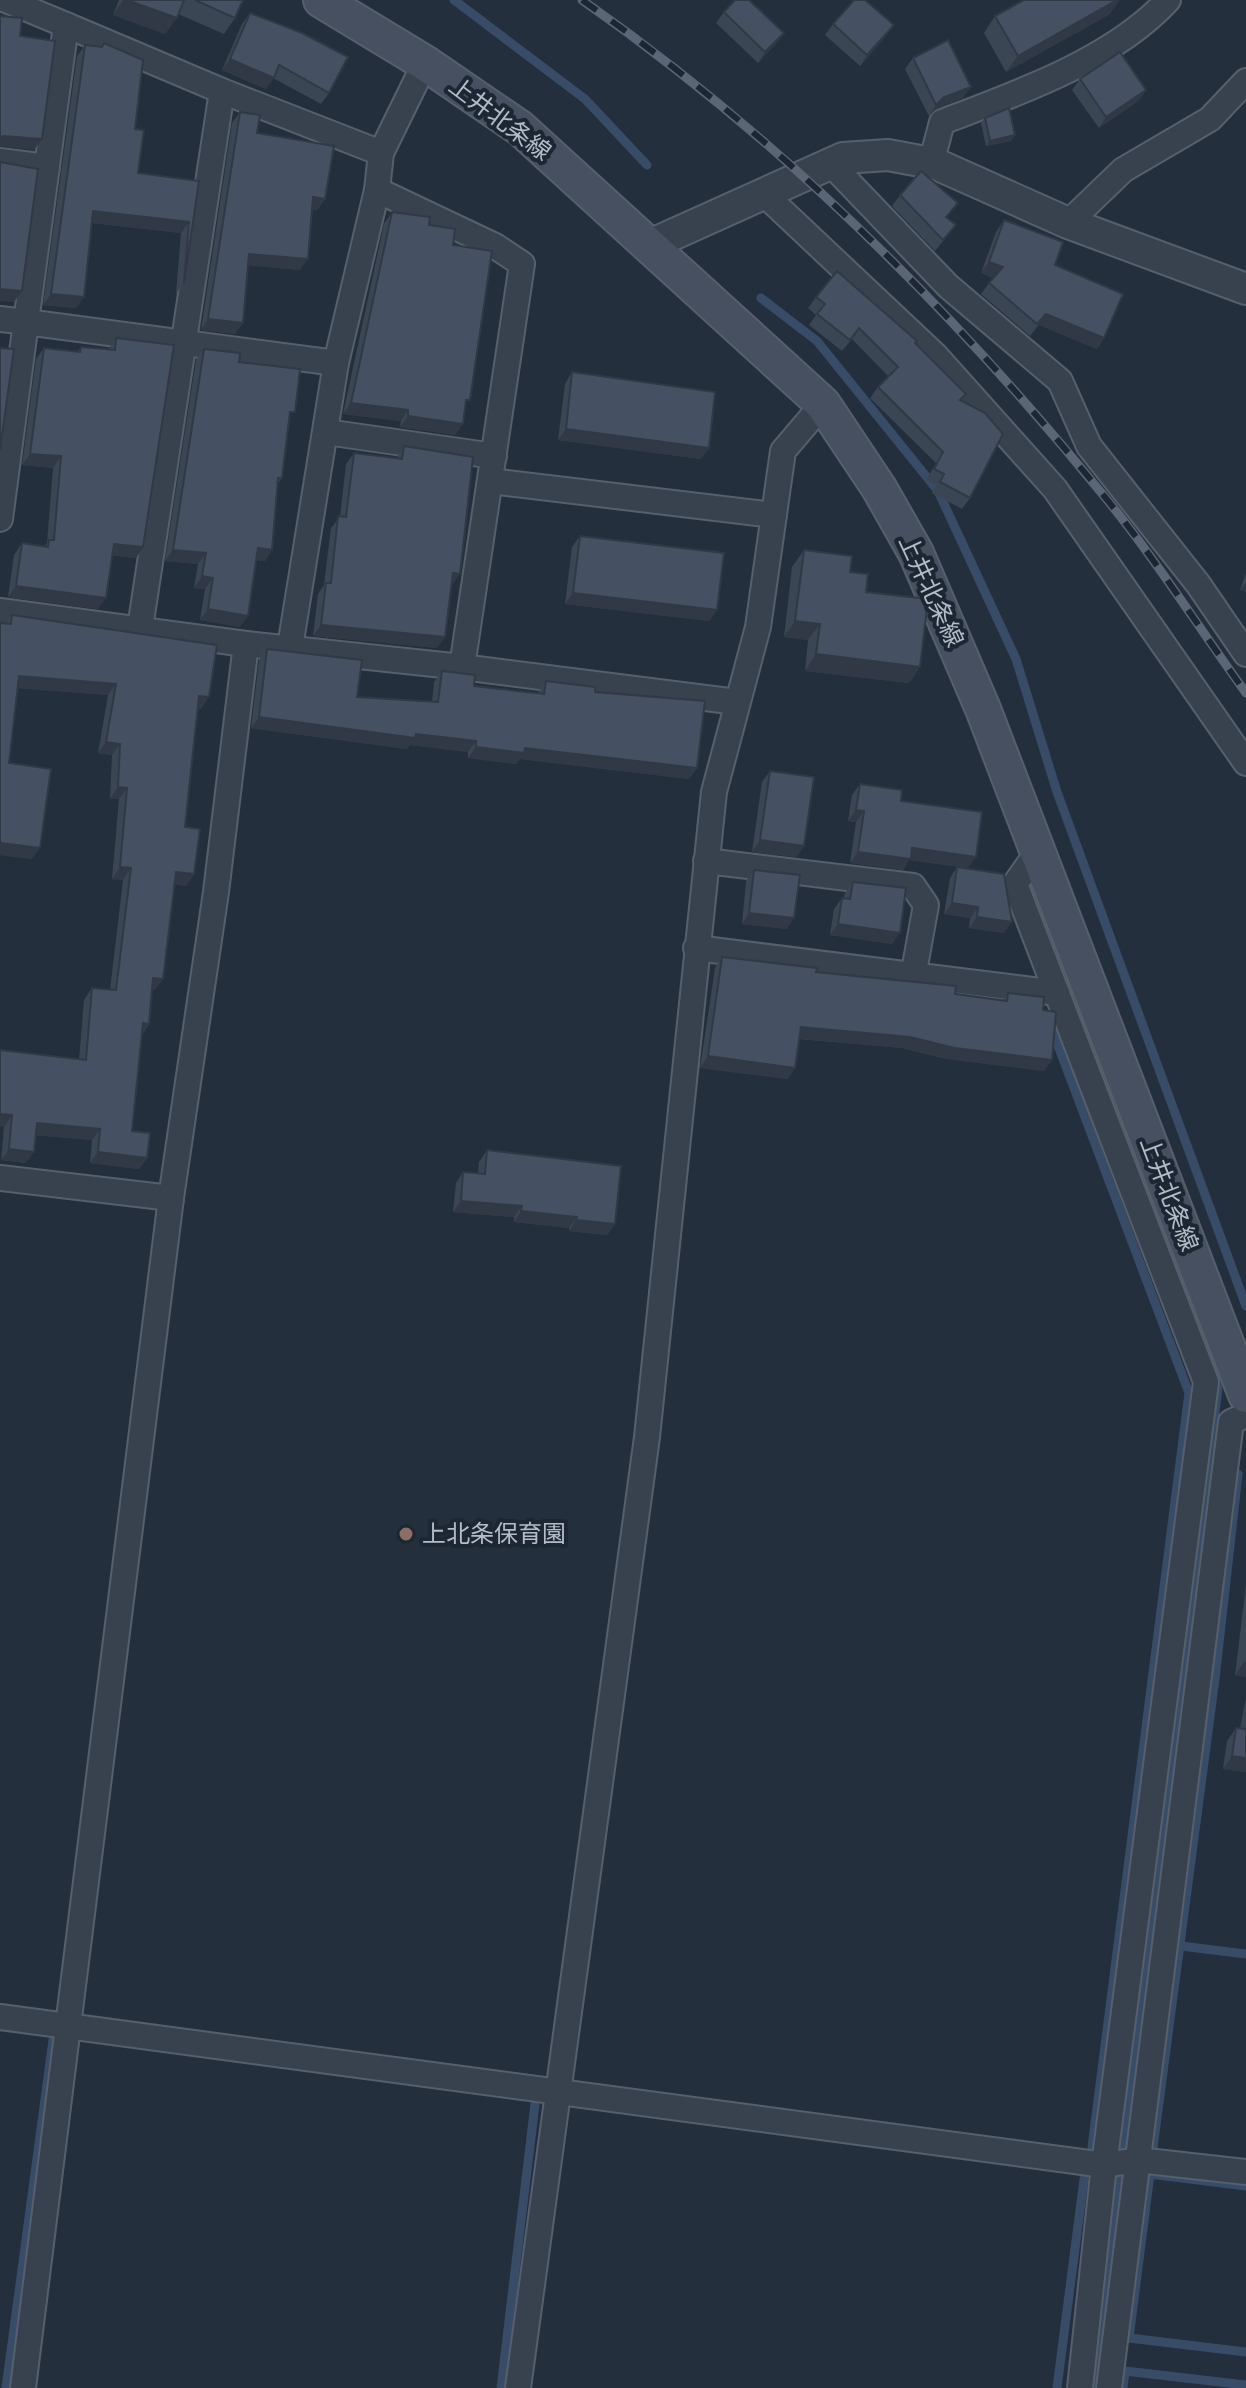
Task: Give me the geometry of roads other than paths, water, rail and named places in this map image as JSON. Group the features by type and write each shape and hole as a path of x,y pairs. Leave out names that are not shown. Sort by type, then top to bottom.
{"main road":[{"name":"上井北条線","path":"321,0 425,63 520,128 823,404 879,488 916,553 952,631 1037,853 1241,1411"}],"street":[{"path":"6,0 222,91 381,153"},
{"path":"931,164 942,122 1077,65 1153,16 1168,0"},
{"path":"0,519 66,25"},
{"path":"290,647 336,363 377,190 381,153 425,63"},
{"path":"1068,223 1123,170 1210,119 1246,81"},
{"path":"140,628 181,342 222,91"},
{"path":"650,245 843,158 888,155 931,164 1068,223 1246,289"},
{"path":"0,161 47,167"},
{"path":"830,163 948,286 1060,381 1089,446 1198,584 1246,654"},
{"path":"377,190 495,246 522,264 462,667"},
{"path":"763,193 936,356 1055,489 1246,763"},
{"path":"0,319 336,363"},
{"path":"518,2388 647,1437 714,792 758,627 783,451 823,404"},
{"path":"326,432 492,468 774,515"},
{"path":"0,611 246,644 462,667 737,702"},
{"path":"23,2388 171,1198 216,892 246,644"},
{"path":"1037,853 1015,884 1206,1382 1104,2165 1080,2388"},
{"path":"706,861 913,886 926,905 913,977"},
{"path":"696,948 1057,993"},
{"path":"0,1178 171,1198"},
{"path":"1109,2388 1241,1411 1203,1405"},
{"path":"0,2017 1104,2165 1138,2160 1246,2172"}],"waterway":[{"path":"454,0 585,99 647,165"},
{"path":"761,298 817,341 938,491 1016,659 1057,792 1246,1306"},
{"path":"1051,1027 1189,1393 1092,2147"},
{"path":"1097,2388 1117,2185 1218,1388 1213,1375"},
{"path":"1153,2148 1215,1679 1238,1474"},
{"path":"1181,1946 1246,1954"},
{"path":"6,2388 53,2040"},
{"path":"501,2388 535,2104"},
{"path":"1246,2186 1150,2174 1129,2338 1246,2352"},
{"path":"1057,2388 1084,2179"},
{"path":"1123,2388 1125,2371 1246,2385"}],"railway":[{"path":"582,0 726,109 794,168 924,293 986,359 1104,496 1159,568 1246,693"}],"place":[{"name":"上北条保育園","path":"406,1534"}]}
